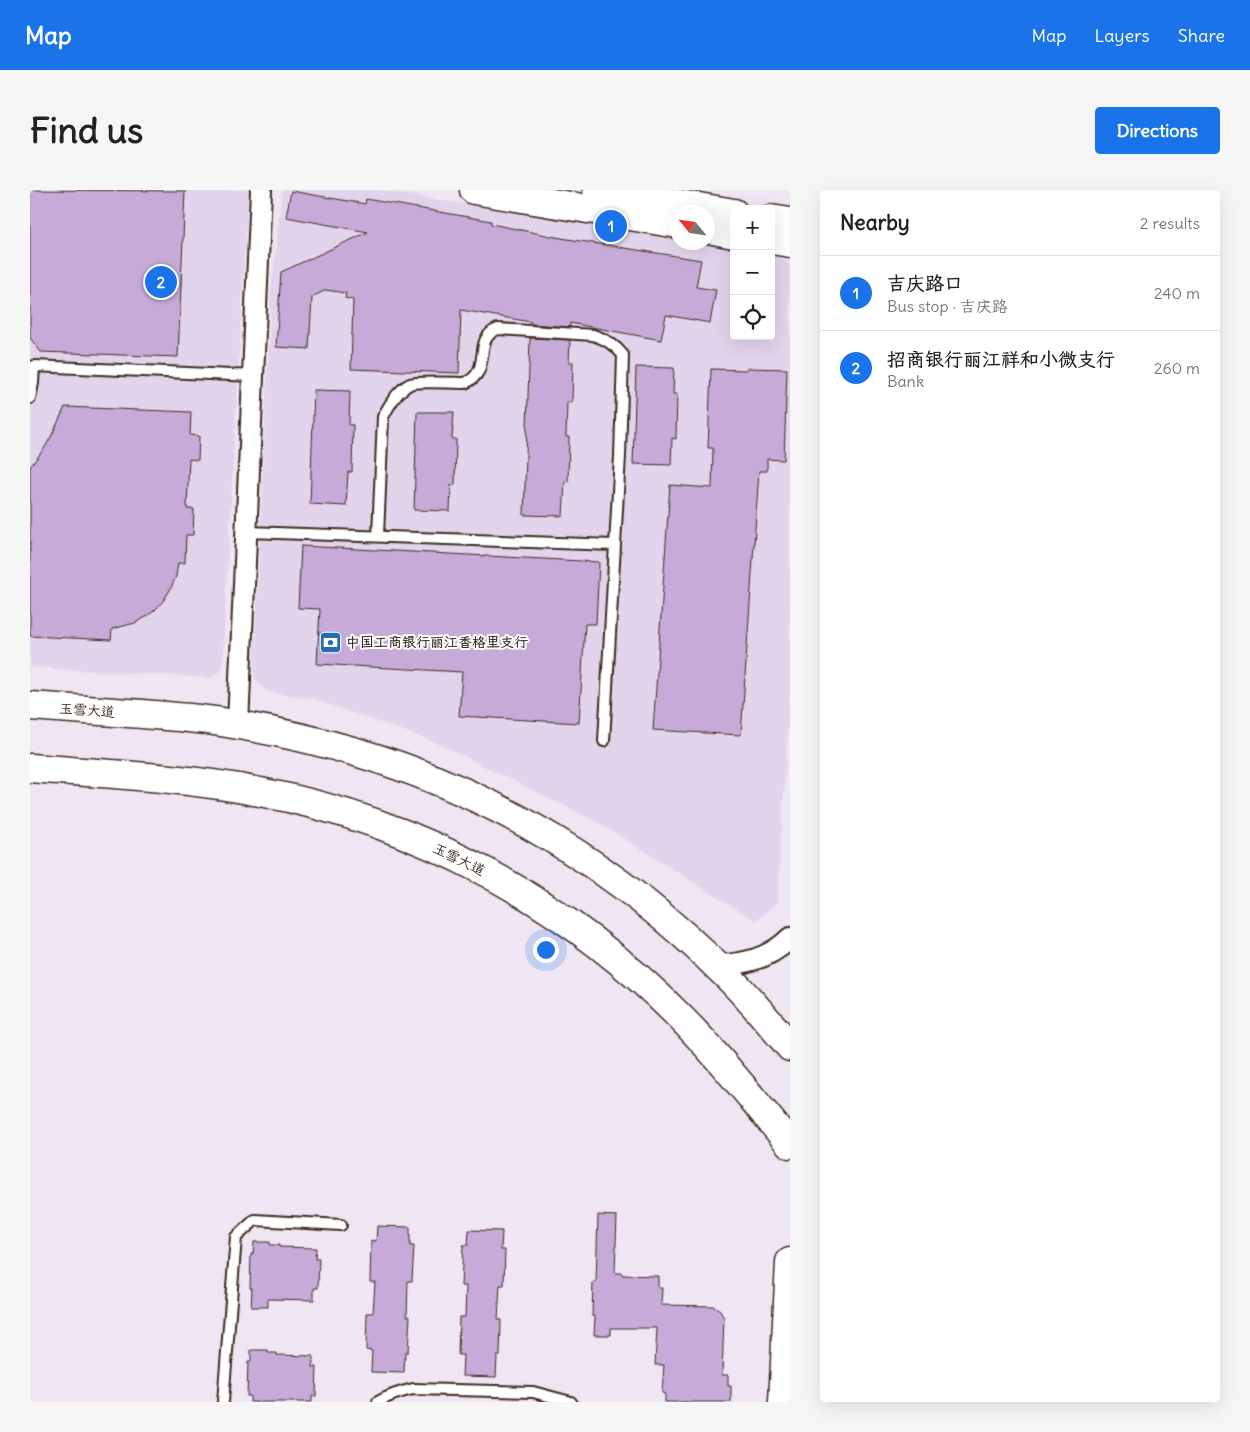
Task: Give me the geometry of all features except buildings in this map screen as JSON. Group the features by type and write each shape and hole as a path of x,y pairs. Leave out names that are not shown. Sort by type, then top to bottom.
{"main road":[{"path":"474,190 670,223"},
{"path":"597,190 730,212"},
{"path":"775,220 790,222"},
{"path":"715,231 730,233"},
{"path":"775,241 790,244"},
{"name":"玉雪大道","path":"30,706 189,718 274,731 357,752 438,781 521,820 563,844 633,892 689,939 716,965 757,1008 790,1047"},
{"name":"玉雪大道","path":"30,768 182,780 261,792 346,814 414,838 451,855 491,875 530,898 575,927 622,963 680,1016 790,1144"},
{"path":"783,1402 790,1262"}],"street":[{"path":"238,725 261,190"},
{"path":"716,965 739,964 761,957 775,950 790,938"}],"lane":[{"path":"378,536 383,417 388,407 402,390 412,383 465,383 472,380 479,373 486,338 492,331 498,329 593,335 610,343 623,355 620,456 604,741"},
{"path":"30,398 34,366 253,376"},
{"path":"246,532 614,545"},
{"path":"223,1402 236,1237 255,1220 341,1225"},
{"path":"378,1402 399,1392 413,1389 533,1392 571,1402"}],"shaded area":[{"path":"30,190 248,190 222,670 210,678 30,667"},
{"path":"282,190 379,190 670,238 670,250 715,250 715,246 730,248 730,340 775,340 775,257 790,265 790,693 777,902 756,921 599,823 435,742 314,699 267,692 255,679 271,292"}],"place":[{"name":"吉庆路口","path":"611,226"},
{"name":"招商银行丽江祥和小微支行","path":"161,282"},
{"name":"中国工商银行丽江香格里支行","path":"330,642"}]}
